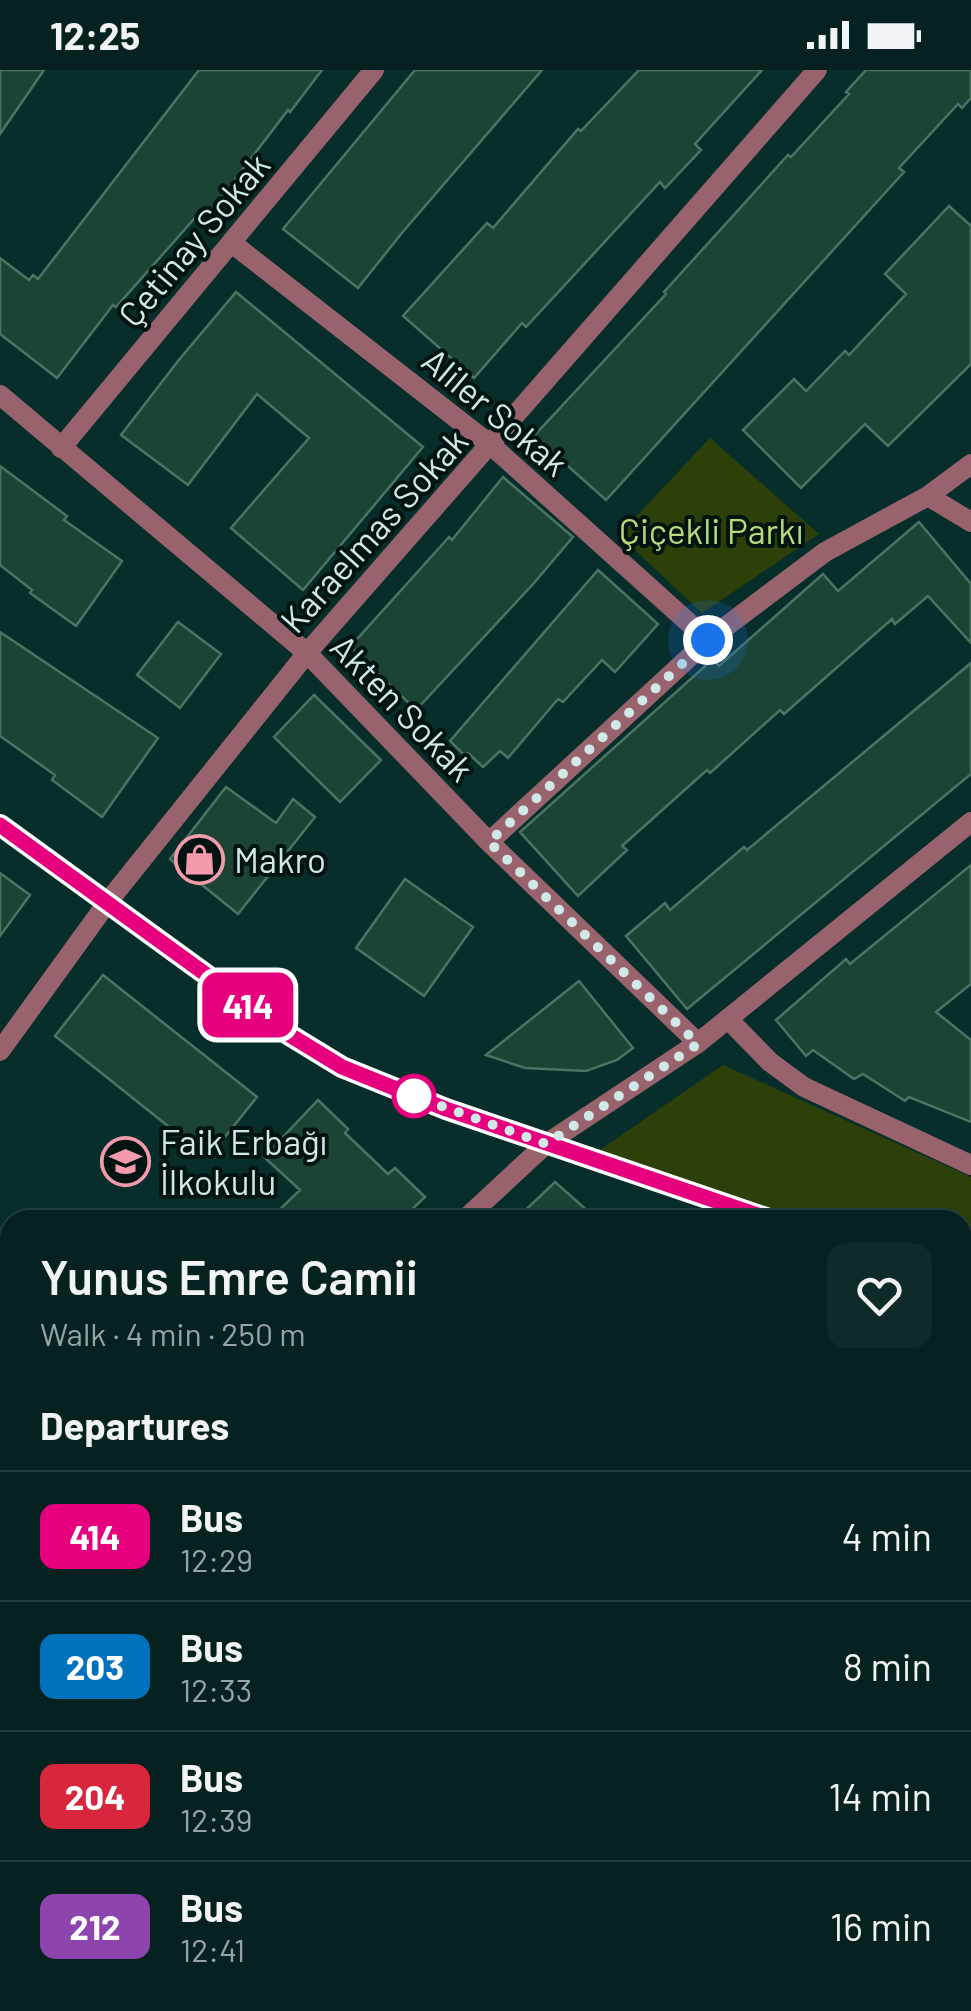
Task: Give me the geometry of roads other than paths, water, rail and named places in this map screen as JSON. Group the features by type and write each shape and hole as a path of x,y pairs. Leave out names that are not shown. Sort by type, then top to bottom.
{"main road":[{"path":"0,825 288,1034 342,1067 446,1109 742,1210"}],"street":[{"name":"Çetinay Sokak","path":"60,448 374,70"},
{"name":"Karaelmas Sokak","path":"0,1052 107,903 307,653 817,70"},
{"name":"Aliler Sokak","path":"233,244 492,446 708,640"},
{"name":"Akten Sokak","path":"0,394 307,653 489,842 698,1044"},
{"path":"489,842 708,640 825,552 928,496 971,464"},
{"path":"928,496 971,522"},
{"path":"475,1210 546,1144 698,1044 971,822"},
{"path":"728,1019 770,1062 804,1087 971,1165"}],"place":[{"name":"Makro","path":"199,859"},
{"name":"Faik Erbağı İlkokulu","path":"125,1161"}],"park label":[{"name":"Çiçekli Parkı","path":"711,530"}]}
